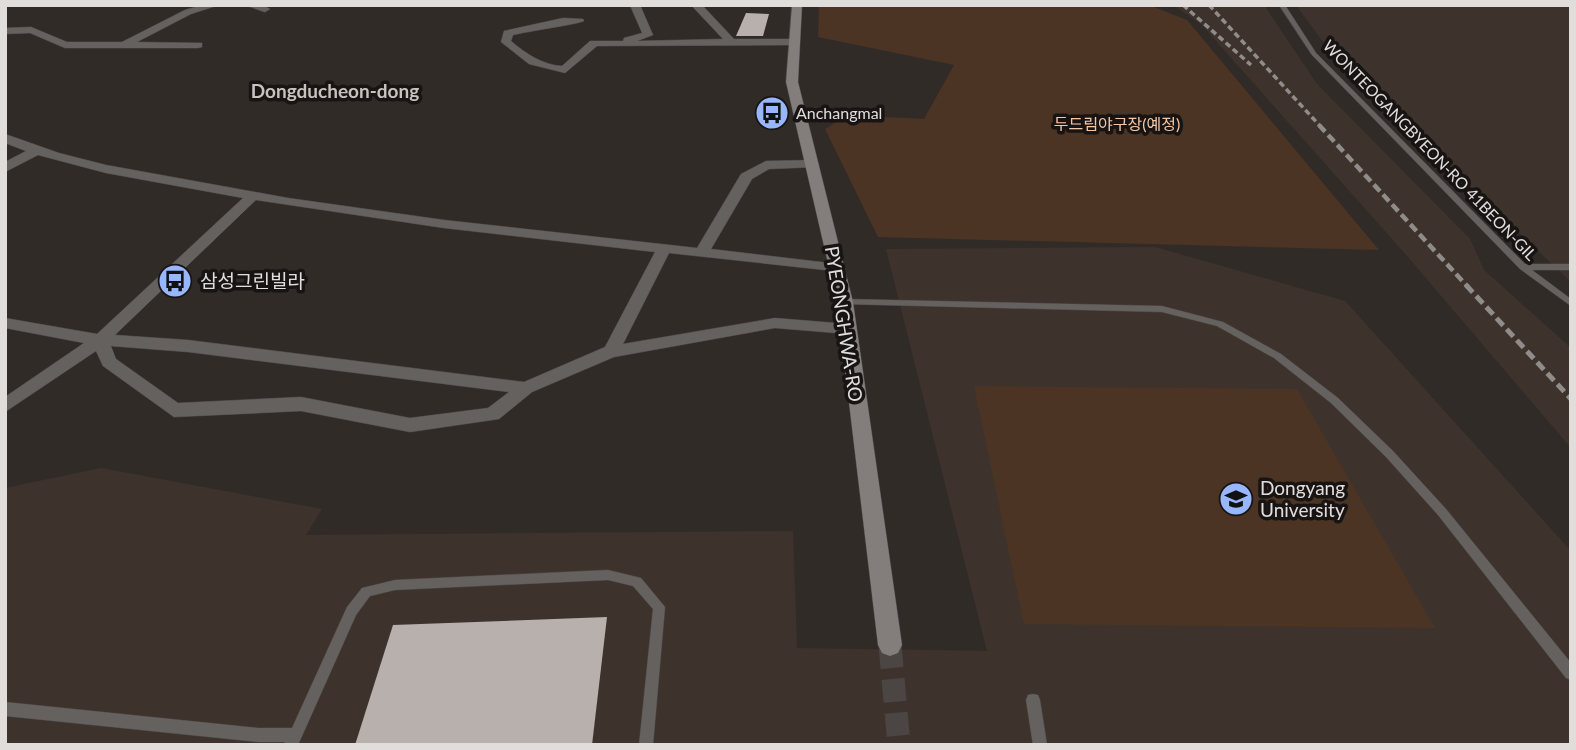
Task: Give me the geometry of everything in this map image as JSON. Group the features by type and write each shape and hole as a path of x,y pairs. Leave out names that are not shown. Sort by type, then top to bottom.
{"main road":[{"name":"PYEONGHWA-RO","path":"797,5 792,82 845,302 890,645"}],"street":[{"path":"126,43 188,12 214,5"},
{"path":"250,5 265,9"},
{"path":"615,44 648,35 635,5"},
{"path":"696,5 730,40"},
{"path":"579,21 563,21 508,33 506,42 514,51 539,65 557,70 565,70 594,43 630,46 730,40 793,42"},
{"path":"5,31 31,30 65,45 198,45"},
{"path":"5,138 35,151 251,198 838,269"},
{"path":"5,169 35,151"},
{"path":"702,252 745,183 746,177 766,165 812,164"},
{"path":"5,405 100,340 251,198"},
{"path":"611,351 664,248"},
{"path":"5,323 100,340 188,346 526,388 543,384 611,351 775,323 848,328"},
{"path":"100,340 109,362 174,410 301,404 410,425 494,414 526,388"}],"lane":[{"name":"WONTEOGANGBYEON-RO 41BEON-GIL","path":"1282,5 1314,54 1523,267 1571,303"},
{"path":"1523,267 1571,267"},
{"path":"845,302 1162,309 1189,311 1237,330 1296,370 1381,442 1571,674"},
{"path":"5,709 292,740 351,611 366,592 395,585 608,575 638,582 659,607 646,745"},
{"path":"1033,700 1040,745"}],"shaded area":[{"path":"1173,5 1264,5 1317,84 1470,239 1484,270 1571,348 1571,448 1408,257 1201,24"},
{"path":"1296,5 1571,5 1571,282 1335,58"},
{"name":"Dongyang University","path":"1155,247 1345,301 1571,551 1571,745 5,745 5,488 101,468 322,509 306,535 793,531 797,648 987,651 886,249"}],"green space":[{"name":"두드림야구장(예정)","path":"819,5 1149,5 1187,20 1379,250 878,237 825,129 848,115 924,119 954,65 818,37"},
{"path":"974,386 1297,389 1435,628 1024,624"}],"building":[{"path":"746,13 769,14 763,36 736,36"},
{"path":"607,617 592,745 355,745 393,625"}],"tunnel":[{"path":"890,645 899,745"}],"railway":[{"path":"1183,5 1251,65"},
{"path":"1209,5 1321,127"},
{"path":"1319,125 1468,287"},
{"path":"1466,285 1571,399"}],"place":[{"name":"Anchangmal","path":"772,113"},
{"name":"삼성그린빌라","path":"175,281"},
{"name":"Dongyang University","path":"1236,499"}],"district":[{"name":"Dongducheon-dong","path":"335,91"}]}
